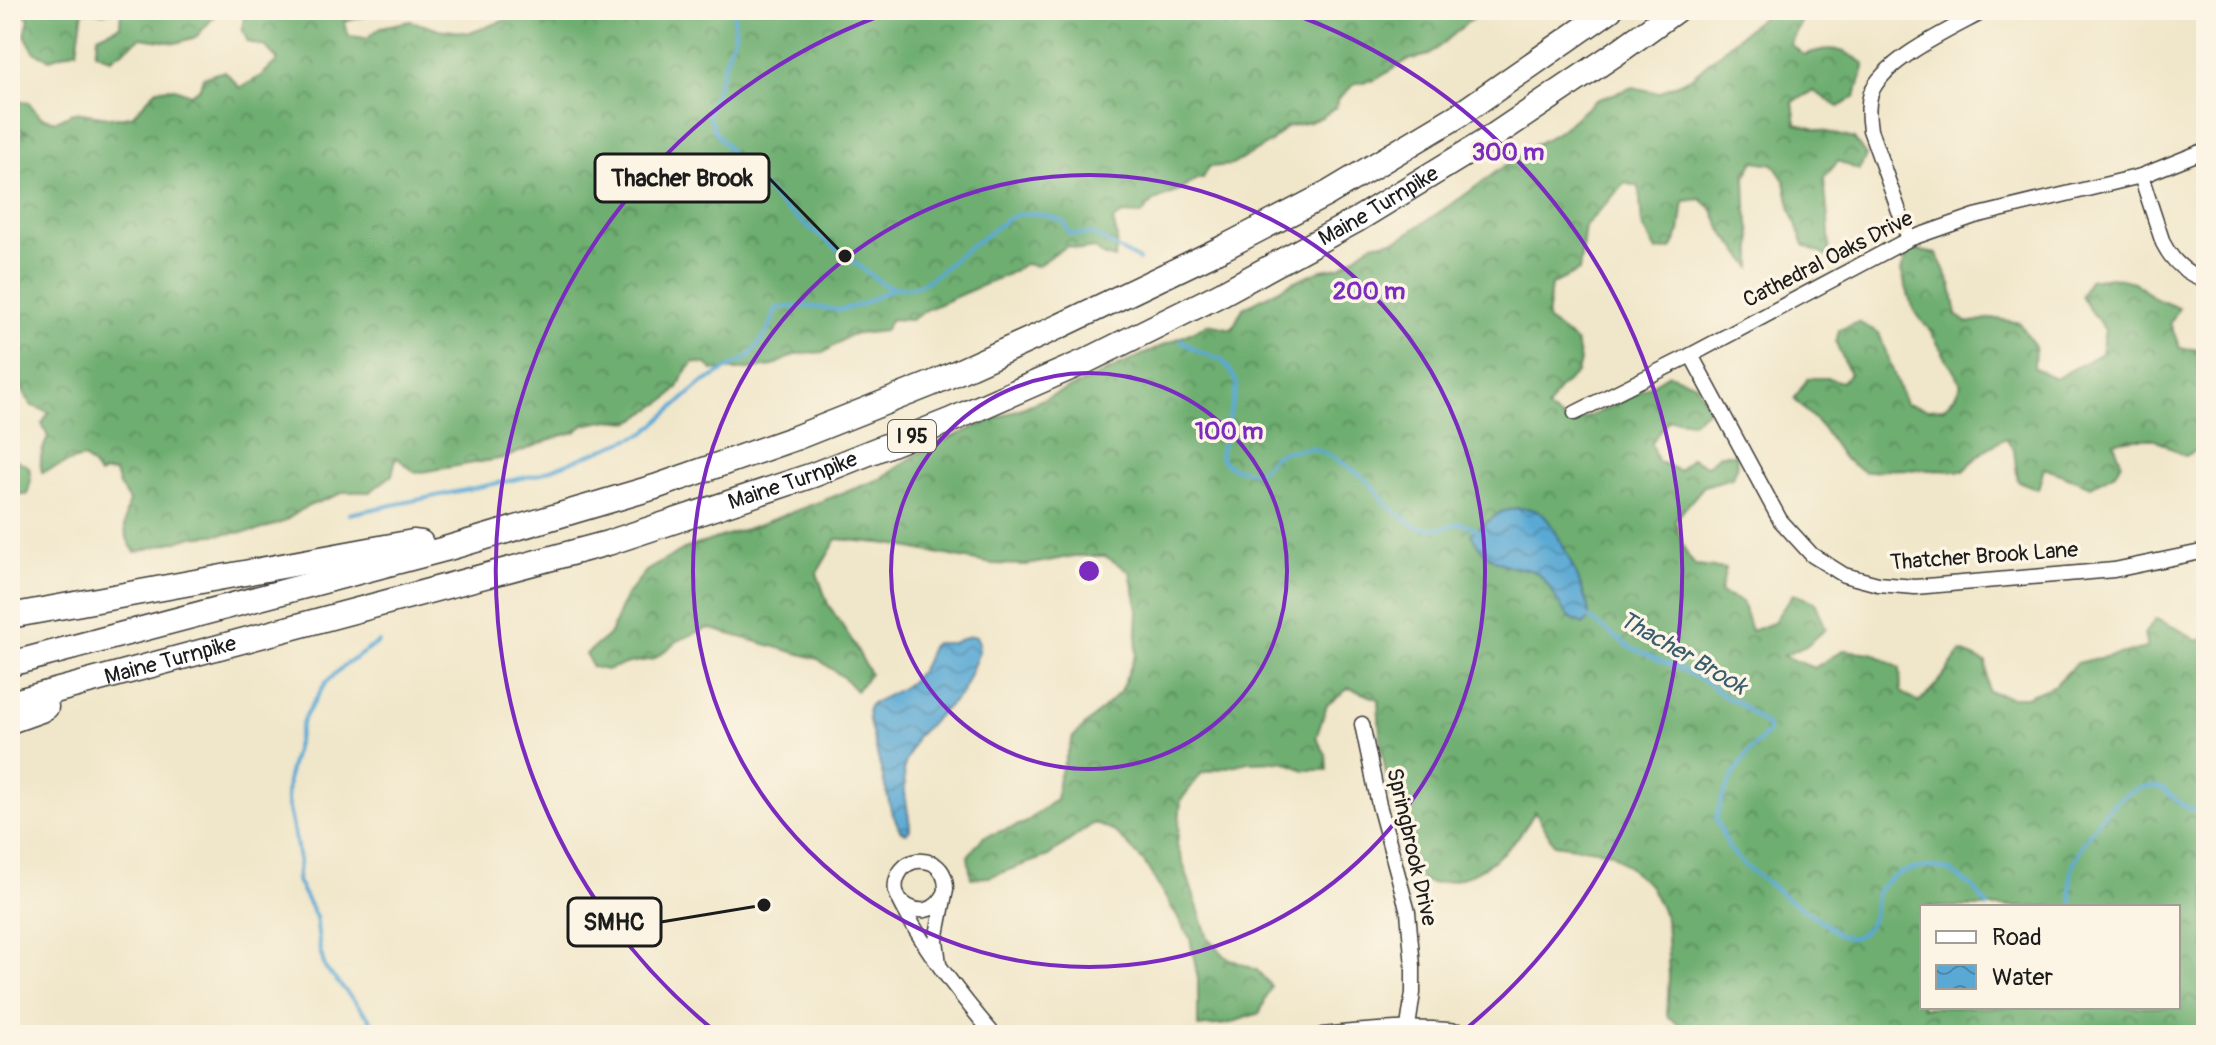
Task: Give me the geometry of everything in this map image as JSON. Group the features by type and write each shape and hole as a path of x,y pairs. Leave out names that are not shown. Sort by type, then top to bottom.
{"highway":[{"name":"Maine Turnpike","path":"10,664 445,549 655,487 795,438 931,384 1223,248 1327,194 1459,115 1610,10"},
{"name":"Maine Turnpike","path":"10,703 608,543 813,475 949,421 1086,361 1221,294 1355,221 1486,141 1676,10"},
{"path":"10,616 413,542 445,549"},
{"path":"10,721 41,710 73,686"}],"street":[{"path":"1909,239 1870,130 1870,94 1890,67 1986,10"},
{"name":"Cathedral Oaks Drive","path":"1575,413 1909,239 1975,216 2141,176 2206,150"},
{"path":"2141,176 2168,253 2182,268 2206,280"},
{"name":"Thatcher Brook Lane","path":"1691,355 1780,520 1812,555 1844,575 1878,584 1915,587 2114,570 2206,551"},
{"name":"Springbrook Drive","path":"1362,724 1379,805 1408,912 1413,993 1408,1027"},
{"path":"939,964 937,932 946,889 943,875 932,863 910,863 901,870 896,880 902,903 923,943 959,995 994,1035"},
{"path":"902,903 913,910 930,910 940,902 946,889"},
{"path":"1322,1035 1408,1027 1485,1035"}],"green space":[{"path":"21,10 115,10 104,13 83,11 77,50 50,59 35,53 25,35 29,19"},
{"path":"121,10 220,10 196,37 176,43 141,38 111,59 95,52 98,36 120,26"},
{"path":"369,10 366,16 344,22 349,36 367,38 381,27 411,21 437,29 470,33 508,19 555,10 1488,10 1468,22 1429,55 1408,60 1375,80 1356,83 1339,98 1335,108 1322,117 1286,127 1271,142 1232,165 1209,167 1203,178 1154,201 1141,215 1123,214 1113,220 1117,237 1115,259 1104,256 1094,248 1081,250 1068,246 1038,266 1024,264 911,320 891,319 884,331 850,335 825,352 796,354 773,366 740,370 713,370 706,364 694,362 678,388 667,399 631,422 608,420 584,425 575,432 504,458 416,473 396,457 392,475 370,492 345,492 257,531 192,537 135,552 125,527 129,501 115,473 99,475 84,458 42,472 41,458 48,437 42,424 49,412 32,406 22,390 20,371 10,362 10,138 26,131 10,128 10,101 28,102 41,117 56,121 75,112 114,118 132,116 157,89 175,88 190,94 200,88 203,77 225,71 240,88 261,76 278,60 266,47 248,42 242,29 245,11"},
{"path":"1772,10 1816,10 1802,20 1790,44 1804,55 1836,50 1850,54 1865,64 1856,96 1839,107 1813,91 1793,102 1796,124 1854,139 1866,156 1859,170 1838,161 1824,178 1829,258 1804,245 1785,182 1773,164 1754,161 1745,177 1752,268 1722,231 1713,210 1701,199 1684,201 1680,232 1671,249 1656,251 1642,225 1639,187 1625,183 1585,226 1579,271 1551,285 1547,320 1576,342 1580,361 1577,373 1559,389 1547,409 1570,423 1621,402 1669,374 1696,384 1709,409 1692,422 1669,419 1651,443 1657,461 1679,471 1691,458 1707,466 1720,454 1736,454 1737,468 1732,478 1704,486 1675,520 1682,545 1696,566 1726,569 1720,593 1742,602 1751,631 1773,623 1793,594 1815,602 1826,629 1806,646 1783,656 1814,668 1843,650 1872,653 1900,668 1901,692 1918,702 1936,685 1961,652 1986,662 1988,691 2010,697 2026,697 2055,685 2077,663 2147,648 2144,634 2156,619 2197,641 2206,638 2206,1035 1689,1035 1667,1016 1669,976 1666,919 1650,886 1611,852 1554,844 1535,811 1509,847 1471,874 1434,883 1414,874 1386,776 1378,699 1349,688 1327,705 1316,738 1326,754 1327,770 1304,770 1283,761 1248,762 1202,773 1181,800 1177,845 1208,938 1227,958 1257,970 1271,986 1260,1013 1227,1024 1198,1027 1198,979 1190,938 1144,862 1115,832 1094,823 1048,856 989,877 971,878 968,856 983,837 1025,823 1056,799 1059,777 1073,737 1120,692 1136,654 1138,610 1130,572 1105,556 1074,556 1027,565 992,564 890,544 837,539 817,573 828,604 870,674 856,691 818,659 708,628 679,640 654,659 606,670 592,667 586,654 610,634 625,597 646,571 684,549 880,479 928,447 1082,383 1209,324 1232,329 1243,308 1321,270 1340,267 1372,244 1399,239 1527,149 1560,131 1596,100 1633,87 1659,93 1692,77"},
{"path":"1909,249 1937,254 1952,287 1957,315 1968,323 1992,318 2020,323 2035,347 2034,368 2055,379 2101,353 2105,330 2081,297 2089,280 2112,277 2134,282 2156,299 2179,308 2170,323 2180,348 2206,350 2206,444 2185,456 2155,439 2114,442 2121,462 2115,473 2091,486 2044,468 2038,489 2018,481 2014,450 2006,438 1985,450 1963,471 1892,469 1864,472 1843,458 1821,426 1794,399 1808,378 1842,382 1850,374 1836,343 1839,330 1858,322 1879,333 1905,404 1927,409 1944,408 1954,397 1961,384 1931,332 1913,309 1901,271"},
{"path":"10,456 29,467 31,480 27,495 16,493 10,484"}],"water":[{"path":"1517,508 1539,512 1556,533 1572,564 1588,609 1589,618 1584,624 1567,615 1538,574 1494,560 1471,534 1501,512"},
{"path":"976,636 979,652 962,693 916,737 904,767 910,826 906,833 900,830 891,810 868,707 913,679 934,643 952,643"}],"waterway":[{"name":"Thacher Brook","path":"734,10 735,34 708,113 714,130 739,163 784,208 884,285 907,288 925,282 1003,222 1021,214 1042,215 1063,221 1069,233 1092,234 1139,260"},
{"path":"349,514 537,475 645,433 702,383 750,356 768,331 777,308 805,306 839,310 860,305 894,288"},
{"name":"Thacher Brook","path":"1181,340 1197,351 1222,360 1237,384 1220,456 1225,463 1233,468 1254,472 1282,452 1313,448 1355,471 1372,485 1386,504 1416,527 1439,529 1459,523 1480,532"},
{"name":"Thacher Brook","path":"1588,617 1629,647 1707,683 1767,726 1768,732 1734,775 1716,819 1729,848 1743,864 1789,900 1838,935 1851,938 1868,927 1877,892 1885,883 1899,873 1934,867 1948,870 1973,887 1986,905"},
{"path":"375,1035 370,1019 325,968 316,917 297,881 299,862 287,800 288,777 303,720 326,682 379,642"},
{"name":"Thacher Brook","path":"2073,905 2071,879 2079,851 2106,812 2131,792 2144,787 2161,788 2185,807 2206,813"}],"place":[{"name":"Thacher Brook","path":"845,256"},
{"name":"SMHC","path":"764,905"}]}
